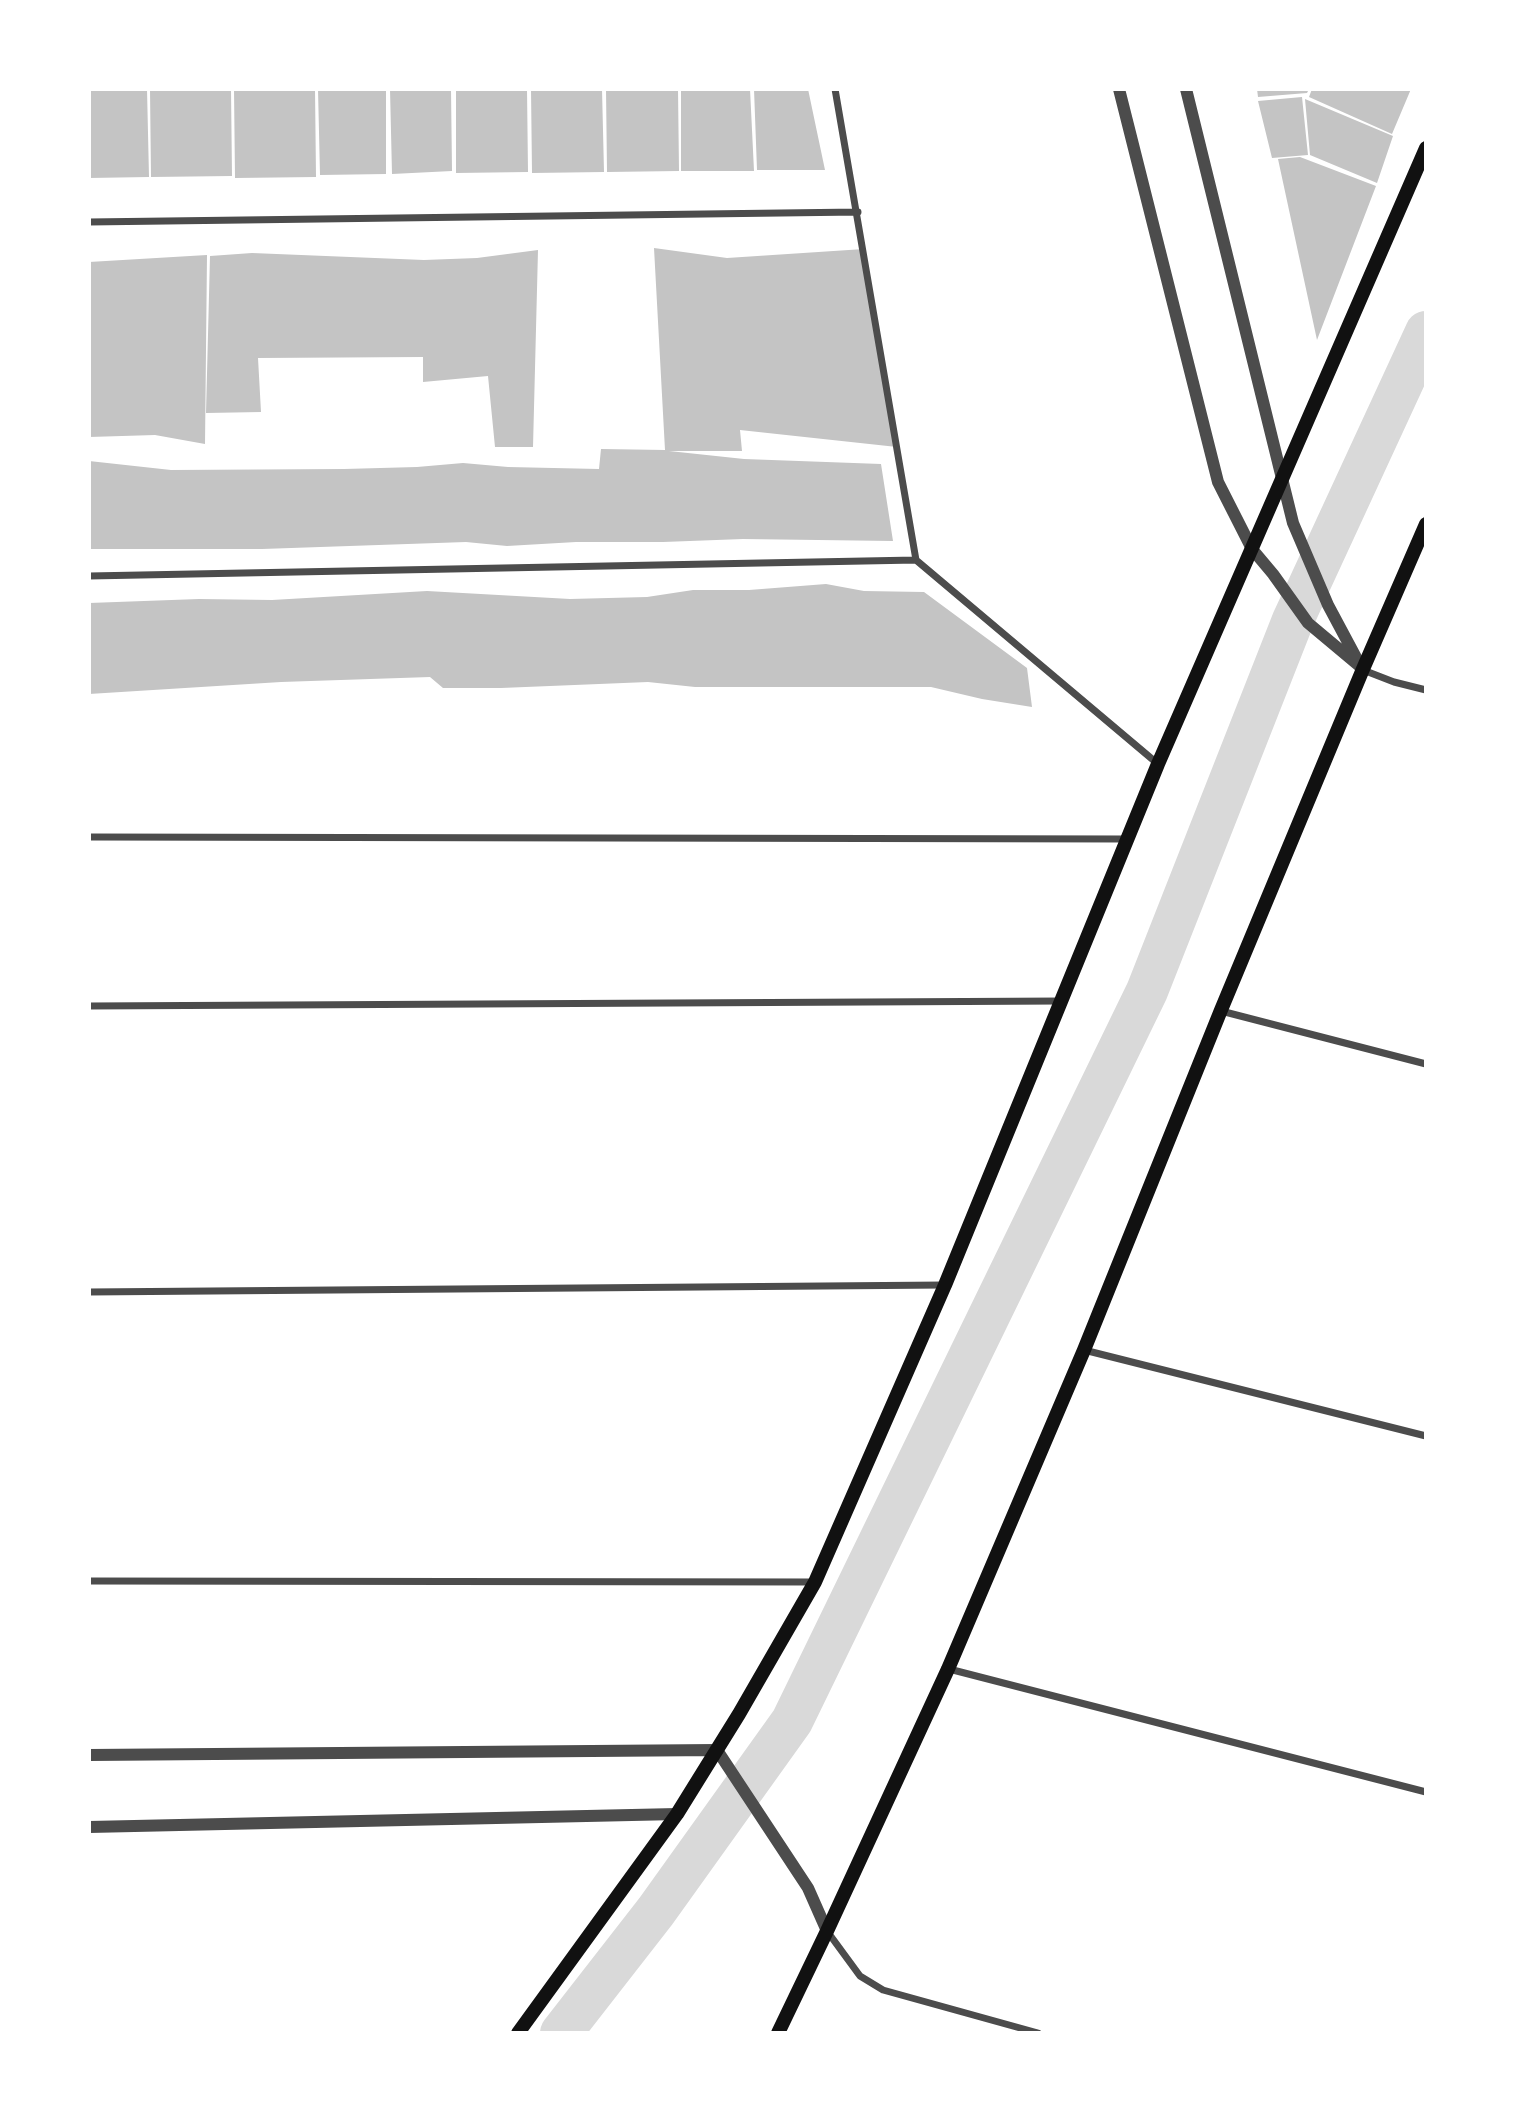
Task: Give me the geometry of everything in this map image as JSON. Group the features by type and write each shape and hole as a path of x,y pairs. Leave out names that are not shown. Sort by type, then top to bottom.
{"main road":[{"path":"518,2033 677,1814 815,1582 944,1285 1126,839 1426,148"},
{"path":"778,2033 828,1931 948,1669 1084,1350 1221,1010 1426,524"}],"street":[{"path":"835,89 916,560 1158,764"},
{"path":"1119,89 1218,482 1252,549 1308,624 1363,669 1394,682 1426,690"},
{"path":"1186,89 1293,523 1328,605 1363,669"},
{"path":"89,222 858,212"},
{"path":"89,576 916,560"},
{"path":"89,837 1126,839"},
{"path":"89,1006 1062,1001"},
{"path":"1221,1010 1426,1064"},
{"path":"89,1292 944,1285"},
{"path":"1084,1350 1426,1436"},
{"path":"89,1581 815,1582"},
{"path":"948,1669 1426,1792"},
{"path":"89,1755 717,1750 808,1888 828,1931 860,1976 883,1990 1038,2033"},
{"path":"89,1827 677,1814"}],"building":[{"path":"89,89 147,89 149,177 89,178"},
{"path":"150,89 231,89 232,176 151,177"},
{"path":"234,89 315,89 316,177 235,178"},
{"path":"318,89 386,89 386,174 320,175"},
{"path":"390,89 451,89 452,171 392,174"},
{"path":"456,89 527,89 528,172 456,173"},
{"path":"531,89 602,89 604,172 532,173"},
{"path":"606,89 678,89 679,171 607,172"},
{"path":"681,89 750,89 754,171 681,171"},
{"path":"754,89 808,89 825,170 757,170"},
{"path":"1257,89 1309,89 1307,93 1258,97"},
{"path":"1312,89 1411,89 1392,134 1309,97"},
{"path":"1302,97 1308,155 1272,158 1258,101"},
{"path":"1305,99 1393,136 1377,183 1310,155"},
{"path":"1300,157 1376,186 1317,340 1278,159"},
{"path":"654,248 727,258 864,249 897,447 740,430 742,451 669,451 744,459 881,464 893,541 743,539 507,546 466,542 262,549 89,549 89,461 171,470 344,469 463,463 599,469 601,449 665,450"},
{"path":"538,250 533,447 495,447 488,376 423,382 423,357 258,358 261,412 206,413 210,256 252,253 424,260 477,258"},
{"path":"207,255 205,444 155,435 89,437 89,262"},
{"path":"826,584 864,591 924,592 1027,668 1032,707 931,687 695,687 648,682 443,688 430,677 281,682 89,694 89,603 199,599 272,600 427,591 570,599 647,597 693,590 749,590"}],"waterway":[{"path":"561,2033 656,1911 792,1721 1147,991 1293,620 1426,332"}]}
